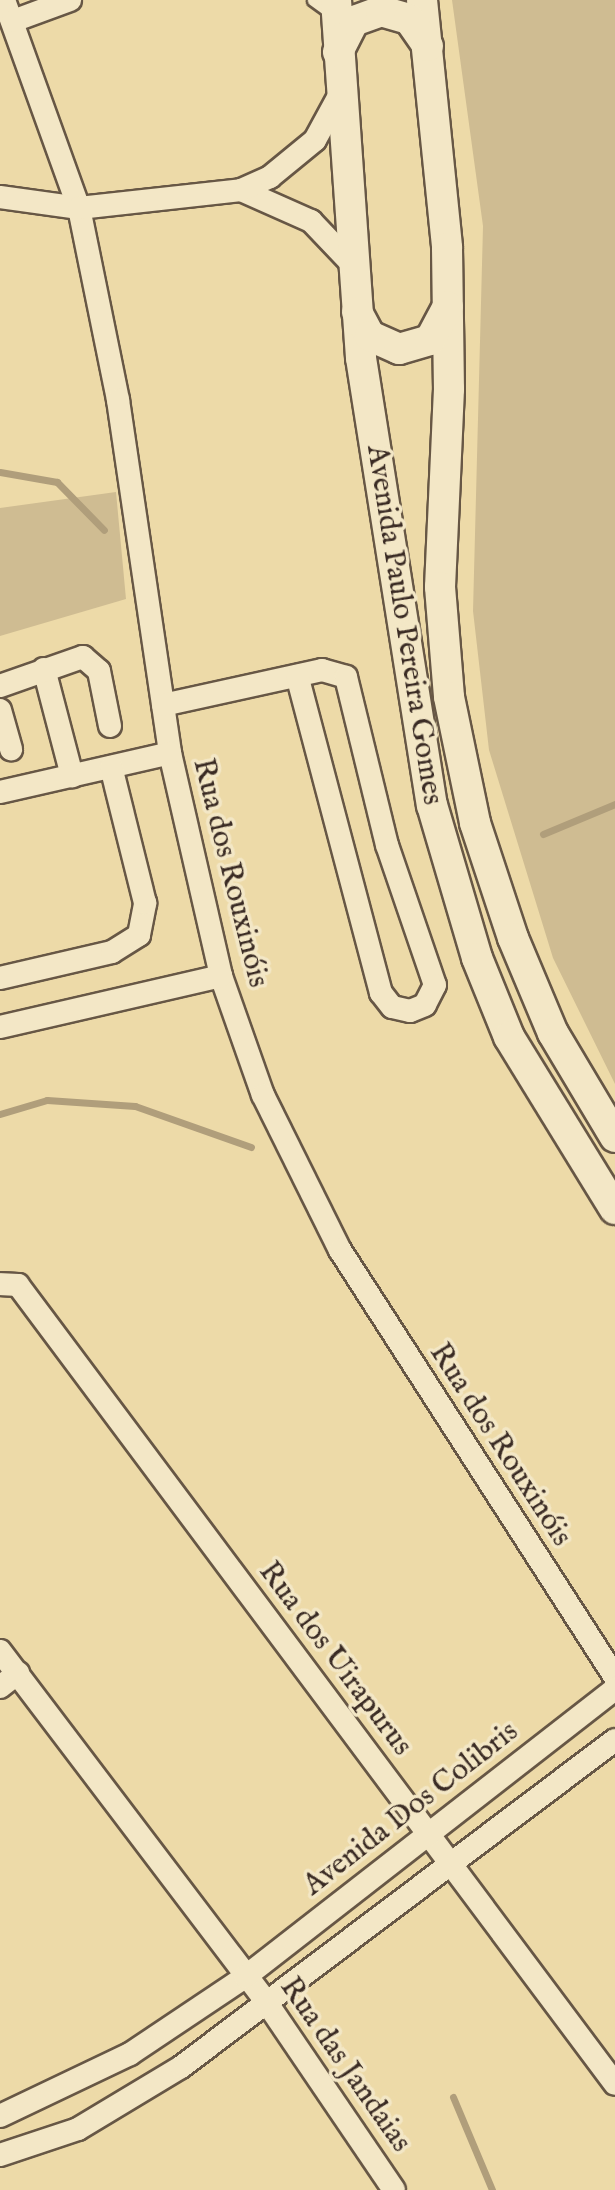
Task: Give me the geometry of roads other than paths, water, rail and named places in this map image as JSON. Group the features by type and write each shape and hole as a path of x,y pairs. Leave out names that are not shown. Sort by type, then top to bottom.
{"main road":[{"name":"Avenida Paulo Pereira Gomes","path":"422,0 430,56 448,304 440,587 456,738 475,823 532,986 615,1137"},
{"name":"Avenida Paulo Pereira Gomes","path":"328,5 337,62 355,305 418,738 447,865 509,1037 615,1209"},
{"path":"337,62 339,46 354,21 381,11 420,29 430,56"},
{"path":"355,305 370,336 399,349 430,340 448,304"}],"street":[{"path":"9,10 70,0"},
{"name":"Rua dos Rouxinóis","path":"9,10 79,208 118,400 170,753 221,976 263,1095 340,1250 615,1677"},
{"path":"0,197 79,208 241,190 270,177 315,140 339,96"},
{"path":"241,190 311,221 352,264"},
{"path":"0,686 83,657 93,661 110,726"},
{"path":"44,669 72,776"},
{"path":"163,705 297,676 335,669 352,692 387,845 435,985 425,1005 410,1011 392,1007 381,993 297,676"},
{"path":"0,710 11,749"},
{"path":"0,792 170,753"},
{"path":"0,978 112,952 139,935 145,903 111,767"},
{"path":"0,1027 221,976"},
{"name":"Rua dos Uirapurus","path":"0,1284 18,1285 615,2084"},
{"path":"0,1651 9,1680 245,1977"},
{"name":"Avenida Dos Colibris","path":"0,2116 130,2054 245,1977 615,1689"},
{"path":"0,2155 78,2129 269,2006 449,1864 615,1740"},
{"name":"Rua das Jandaias","path":"245,1977 269,2006 394,2190"}],"waterway":[{"path":"0,472 57,482 104,530"},
{"path":"543,834 615,804"},
{"path":"0,1114 47,1100 135,1106 251,1147"},
{"path":"453,2097 492,2190"}]}
